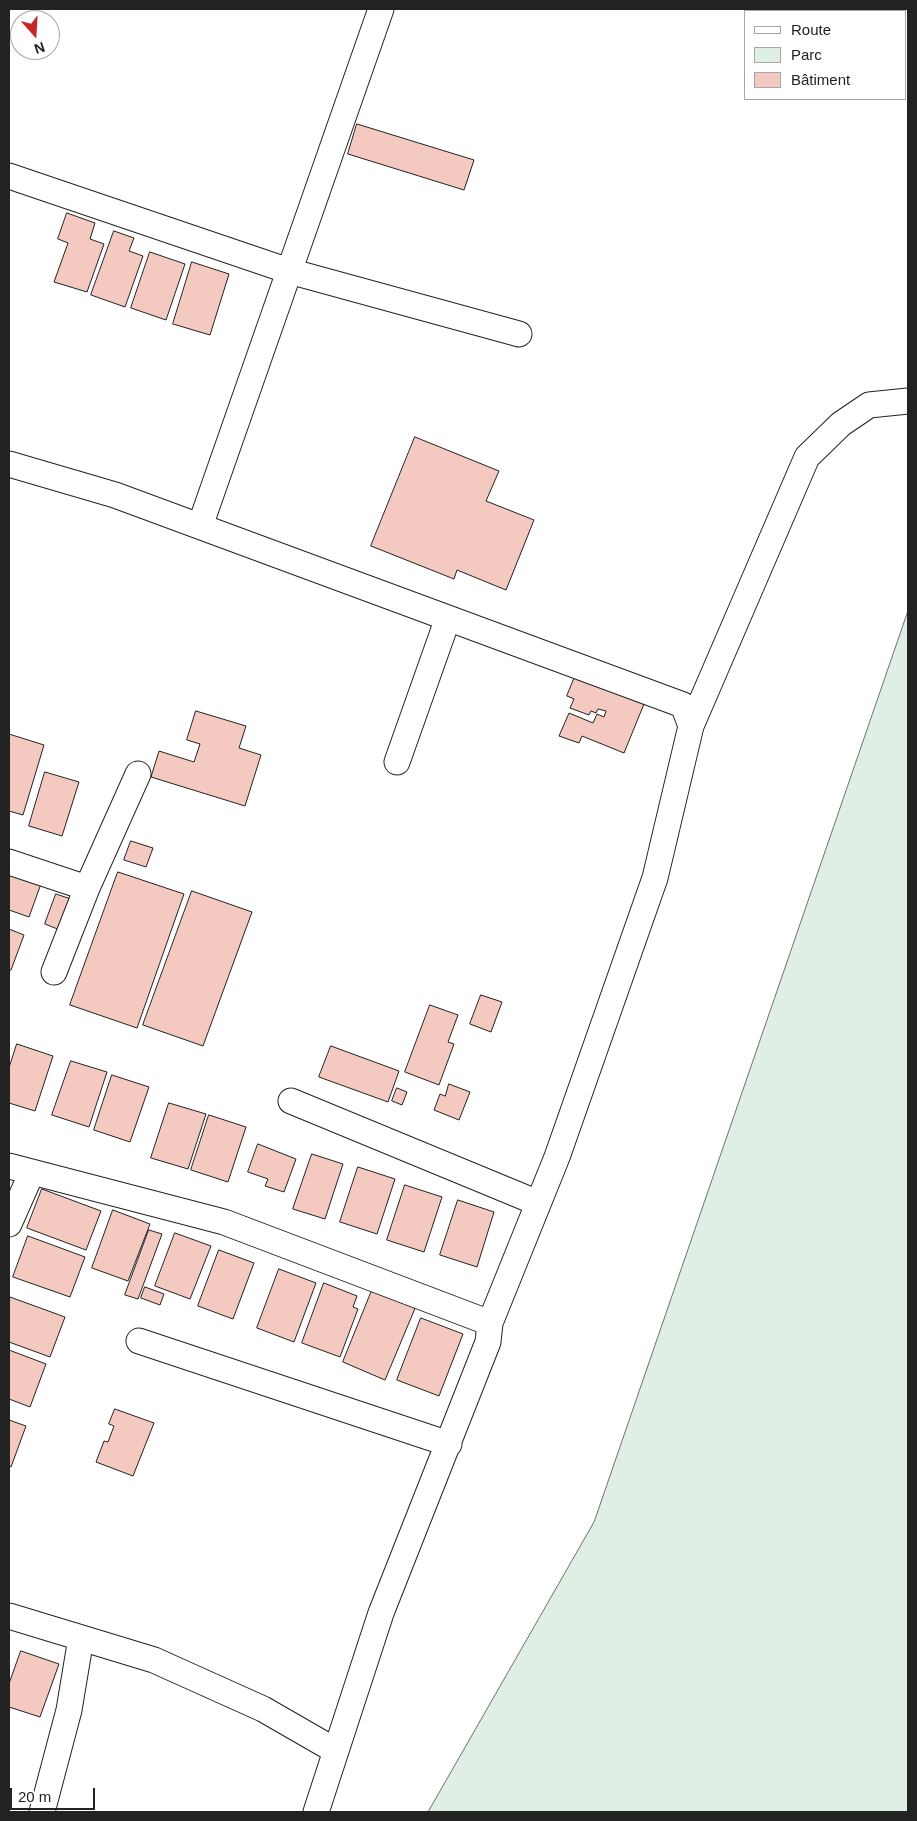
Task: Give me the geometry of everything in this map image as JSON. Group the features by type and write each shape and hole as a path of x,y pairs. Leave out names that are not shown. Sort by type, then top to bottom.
{"street":[{"path":"200,526 381,9"},
{"path":"9,176 289,271 519,334"},
{"path":"316,1812 381,1613 488,1342 490,1323 557,1157 655,878 691,726 807,457 840,424 869,405 908,401"},
{"path":"9,464 115,495 683,705 691,726"},
{"path":"397,762 448,618"},
{"path":"54,972 87,888 138,774"},
{"path":"9,862 87,888"},
{"path":"291,1101 538,1203"},
{"path":"9,1224 20,1169 224,1222 490,1323"},
{"path":"139,1341 448,1444"},
{"path":"9,1616 154,1660 263,1708 336,1751"},
{"path":"42,1812 69,1710 81,1638"}],"green space":[{"path":"908,611 908,1812 428,1812 594,1522"}],"building":[{"path":"357,124 474,160 464,190 348,154"},
{"path":"67,213 95,223 90,239 104,244 87,292 54,282 68,243 58,239"},
{"path":"114,231 134,238 129,251 143,256 125,307 91,295"},
{"path":"150,252 185,264 166,320 131,308"},
{"path":"192,262 229,274 210,335 173,324"},
{"path":"415,437 499,471 486,501 534,520 506,590 457,570 454,579 371,546"},
{"path":"577,672 646,699 624,753 582,736 579,743 559,736 569,713 593,723 597,714 604,717 606,711 598,709 596,713 591,711 589,715 570,708 574,699 567,696"},
{"path":"196,711 246,726 239,748 261,755 245,806 151,777 159,751 194,762 200,744 187,740"},
{"path":"9,734 44,745 23,815 9,811"},
{"path":"45,772 79,782 62,836 29,826"},
{"path":"131,841 153,848 146,867 124,860"},
{"path":"9,870 42,881 29,917 9,910"},
{"path":"118,872 184,894 137,1028 70,1005"},
{"path":"192,891 252,912 203,1046 143,1025"},
{"path":"56,894 71,899 60,930 45,924"},
{"path":"9,929 24,935 11,970 9,970"},
{"path":"481,995 502,1002 491,1032 470,1024"},
{"path":"430,1005 458,1015 448,1042 454,1044 439,1085 405,1072"},
{"path":"17,1044 53,1056 35,1111 9,1103 9,1068"},
{"path":"331,1046 399,1071 388,1102 319,1077"},
{"path":"71,1061 107,1072 89,1127 52,1115"},
{"path":"112,1075 149,1087 130,1142 94,1130"},
{"path":"449,1084 470,1092 459,1120 434,1110 440,1094 445,1096"},
{"path":"397,1088 407,1092 402,1105 392,1101"},
{"path":"169,1103 206,1114 188,1169 151,1158"},
{"path":"209,1115 246,1127 228,1182 191,1170"},
{"path":"258,1144 296,1159 284,1192 265,1186 268,1179 248,1172"},
{"path":"312,1154 343,1164 325,1219 293,1209"},
{"path":"358,1167 395,1179 377,1234 340,1222"},
{"path":"405,1185 442,1197 424,1252 387,1240"},
{"path":"42,1189 101,1211 86,1250 27,1228"},
{"path":"458,1200 494,1212 477,1267 440,1255"},
{"path":"113,1210 150,1224 128,1281 92,1268"},
{"path":"149,1230 162,1234 138,1299 125,1295"},
{"path":"175,1233 211,1246 190,1299 155,1286"},
{"path":"28,1236 85,1257 70,1297 13,1277"},
{"path":"219,1250 254,1263 233,1319 198,1306"},
{"path":"279,1269 316,1283 294,1342 257,1328"},
{"path":"324,1283 357,1296 353,1307 358,1309 340,1357 302,1343"},
{"path":"145,1287 164,1294 160,1305 141,1298"},
{"path":"373,1288 416,1306 385,1380 343,1362"},
{"path":"10,1297 65,1317 50,1357 9,1342"},
{"path":"421,1318 463,1334 439,1396 397,1380"},
{"path":"9,1350 46,1364 30,1407 9,1399"},
{"path":"115,1409 154,1423 133,1476 96,1462 104,1441 108,1442 114,1426 109,1424"},
{"path":"9,1420 26,1426 11,1467 9,1466"},
{"path":"21,1651 59,1664 40,1717 9,1707 9,1684"}]}
